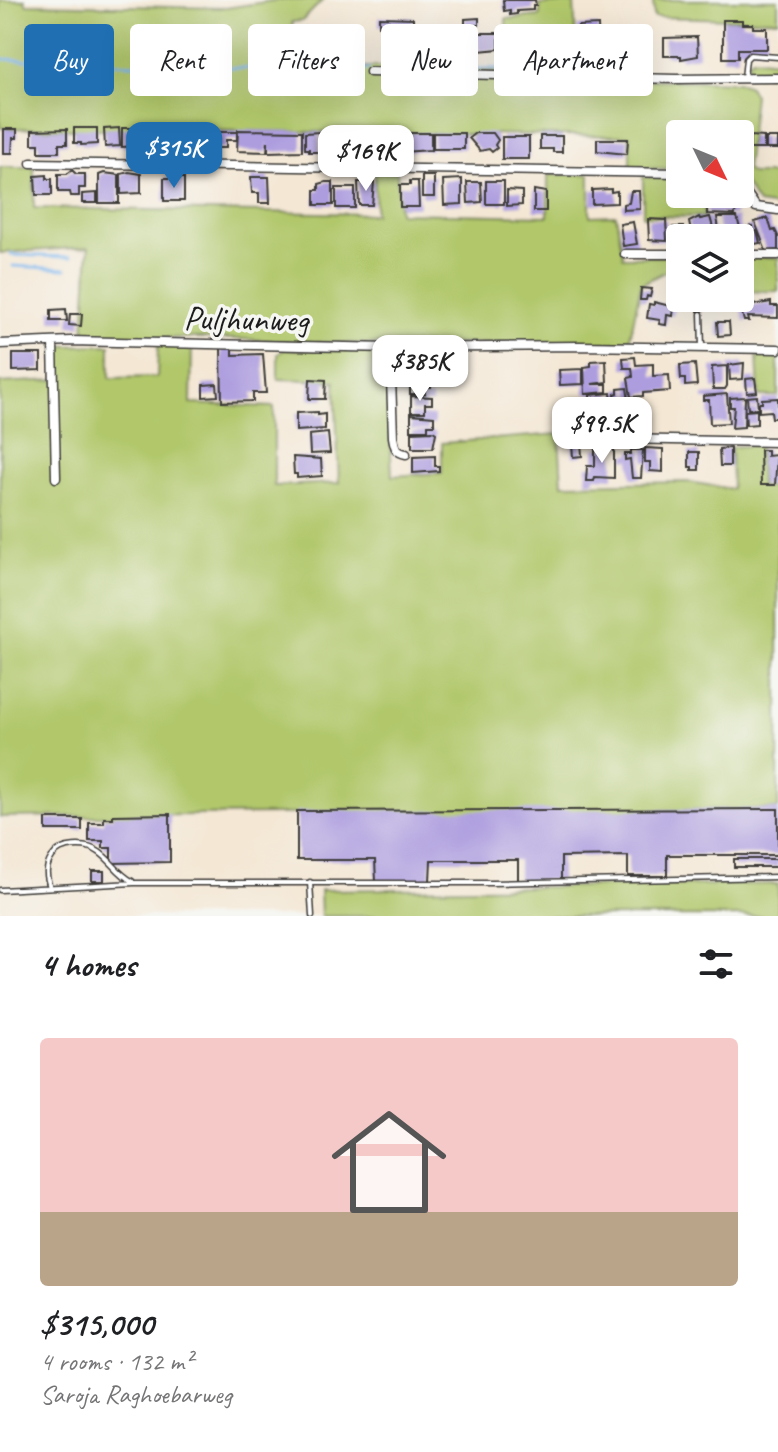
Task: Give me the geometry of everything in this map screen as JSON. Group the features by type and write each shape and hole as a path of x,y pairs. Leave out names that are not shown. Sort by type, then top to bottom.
{"street":[{"path":"370,72 676,79 778,78"},
{"path":"31,163 666,173"},
{"path":"754,204 778,210"},
{"path":"625,254 666,254"},
{"path":"754,255 778,255"},
{"path":"53,342 56,478"},
{"name":"Puljhunweg","path":"0,344 778,349"},
{"path":"390,348 395,448 406,454"},
{"path":"569,438 778,442"}],"lane":[{"path":"744,78 746,59 750,55 778,57"},
{"path":"701,314 702,349"},
{"path":"50,887 46,870 49,861 57,850 68,847 92,848 100,852 113,868 134,883"},
{"path":"0,890 134,883 491,883 778,877"},
{"path":"310,882 312,916"}],"green space":[{"path":"0,0 25,0 26,4 226,8 278,0 323,0 302,21 292,24 248,24 248,96 365,96 365,67 381,67 381,96 478,96 478,71 494,71 494,96 653,96 653,80 739,82 749,86 754,95 751,120 666,120 666,169 630,168 630,136 175,130 174,162 137,162 137,130 0,128"},
{"path":"653,0 778,0 778,20 654,17"},
{"path":"574,3 575,24 506,24 506,19 540,16 540,5"},
{"path":"752,58 777,61 778,74 749,75 748,62"},
{"path":"0,167 34,167 34,208 375,214 375,173 397,172 399,213 548,216 548,175 590,174 590,216 616,215 623,257 666,256 666,271 641,284 629,343 376,344 205,338 84,338 89,247 0,253"},
{"path":"754,174 778,174 778,207 758,204 754,198"},
{"path":"643,177 666,178 666,208 704,208 704,217 643,216"},
{"path":"754,257 778,258 778,291 754,292"},
{"path":"110,345 110,378 157,377 158,345 192,345 191,404 274,407 274,486 339,483 335,381 278,379 278,354 285,349 386,352 392,476 442,473 442,443 559,434 562,484 688,482 732,489 731,447 759,445 760,487 778,487 778,809 0,817 0,383 56,380 56,346"},
{"path":"757,353 778,354 778,396 759,396"},
{"path":"778,884 778,916 321,916 320,890"}],"building":[{"path":"503,0 535,0 536,5 533,5 533,10 517,11 517,14 510,15 510,10 504,11"},
{"path":"379,17 413,18 413,24 379,26"},
{"path":"479,18 479,25 465,24 465,19"},
{"path":"723,20 742,20 742,24 753,24 753,28 767,28 767,49 738,49 738,58 723,58"},
{"path":"478,33 494,33 494,50 479,51"},
{"path":"697,37 698,56 681,59 681,56 664,56 664,38"},
{"path":"74,128 97,128 97,144 74,143"},
{"path":"119,128 120,146 105,147 104,129"},
{"path":"122,128 137,128 137,146 122,147"},
{"path":"4,129 17,129 12,153 4,153"},
{"path":"67,129 67,144 59,144 59,152 39,152 39,144 32,144 32,130"},
{"path":"177,130 196,130 196,146 177,147"},
{"path":"238,130 302,131 302,151 268,152 268,141 267,152 237,151"},
{"path":"206,132 237,132 237,140 226,140 226,148 206,148"},
{"path":"319,132 320,152 309,152 305,149 305,133"},
{"path":"334,132 334,147 322,147 322,133"},
{"path":"375,132 376,150 348,145 348,134"},
{"path":"402,133 431,133 431,150 402,152"},
{"path":"433,133 464,133 464,149 433,149"},
{"path":"475,133 493,133 498,140 497,148 492,152 489,149 480,151 469,138"},
{"path":"540,136 562,136 562,152 540,149"},
{"path":"754,136 764,137 764,149 754,149"},
{"path":"502,137 529,137 529,159 502,159"},
{"path":"766,138 778,138 778,149 766,149"},
{"path":"597,139 628,139 627,154 597,151"},
{"path":"72,170 76,174 85,174 85,188 79,188 79,196 58,192 58,174 67,174"},
{"path":"121,174 141,174 141,193 121,194"},
{"path":"47,175 47,179 52,179 52,195 36,195 35,176"},
{"path":"99,175 119,175 119,203 99,203"},
{"path":"422,176 434,176 434,197 422,197"},
{"path":"251,177 269,177 270,203 259,203 259,193 252,193"},
{"path":"164,178 184,178 184,201 164,201"},
{"path":"462,179 462,204 444,205 443,180"},
{"path":"410,181 418,181 419,207 400,207 400,185 410,185"},
{"path":"486,181 504,181 504,204 486,204"},
{"path":"333,182 333,205 315,205 315,190 319,190 319,184"},
{"path":"358,182 374,182 372,205 359,205"},
{"path":"467,182 481,182 482,202 468,203"},
{"path":"336,188 355,188 355,208 336,208"},
{"path":"611,189 611,192 617,191 617,203 592,204 592,190"},
{"path":"507,190 522,191 522,205 507,206"},
{"path":"534,190 546,192 546,211 534,211"},
{"path":"631,191 639,191 640,209 623,210 623,204 629,203"},
{"path":"97,193 97,203 82,203 82,194"},
{"path":"707,208 736,208 735,215 707,214"},
{"path":"699,217 710,217 712,224 689,224"},
{"path":"717,217 737,217 739,224 718,224"},
{"path":"768,218 772,231 775,230 778,236 778,250 766,251 755,222"},
{"path":"648,219 666,220 666,241 649,240"},
{"path":"633,222 637,244 623,246 620,224"},
{"path":"757,231 760,243 754,244 754,232"},
{"path":"641,288 652,289 646,300 640,300"},
{"path":"654,302 666,305 666,312 673,312 673,316 667,315 666,325 659,324 660,320 647,318 649,304 654,305"},
{"path":"771,302 771,306 778,306 778,318 748,317 749,321 744,321 742,312 754,312 754,305"},
{"path":"66,309 67,321 51,321 51,310"},
{"path":"70,314 82,314 81,326 69,325"},
{"path":"717,322 729,322 730,335 718,336"},
{"path":"221,348 233,348 233,355 263,354 266,393 253,393 253,401 222,402"},
{"path":"13,354 41,354 41,370 13,371"},
{"path":"635,357 636,365 653,364 653,376 669,375 670,391 631,397 628,378 633,377 632,368 624,368 623,358"},
{"path":"408,360 420,360 420,377 408,377"},
{"path":"606,360 607,382 592,384 607,384 607,392 585,394 584,367 591,366 591,361"},
{"path":"422,362 438,362 438,370 421,370"},
{"path":"744,363 743,379 730,380 729,365"},
{"path":"695,364 697,385 685,386 680,365"},
{"path":"727,366 727,386 725,389 713,389 712,367"},
{"path":"583,369 583,384 560,385 559,370"},
{"path":"410,378 431,380 431,387 424,387 425,394 410,394"},
{"path":"755,378 757,392 747,393 746,379"},
{"path":"310,379 326,380 325,399 309,399"},
{"path":"217,384 218,396 203,397 203,385"},
{"path":"627,388 629,401 616,403 618,389"},
{"path":"611,393 613,410 608,410 609,418 598,421 590,395"},
{"path":"727,394 729,423 710,424 709,400 703,400 703,396"},
{"path":"411,396 432,397 432,404 425,404 425,412 411,412"},
{"path":"757,396 758,408 748,409 747,397"},
{"path":"745,397 744,427 732,428 734,407 730,407 730,398"},
{"path":"778,398 778,418 772,418 771,411 759,412 762,399"},
{"path":"757,410 757,424 746,425 745,411"},
{"path":"318,412 318,415 325,414 325,429 296,431 296,413"},
{"path":"411,414 434,416 434,425 428,425 428,430 411,430"},
{"path":"412,432 436,433 433,448 412,448"},
{"path":"328,433 330,453 310,454 309,435"},
{"path":"581,442 582,456 573,457 572,445"},
{"path":"595,448 614,448 614,478 595,477 594,481 586,481 587,466 595,466"},
{"path":"645,448 663,449 663,472 650,471 650,462 645,462"},
{"path":"730,448 730,466 720,466 719,449"},
{"path":"631,450 643,450 641,478 632,478 630,459 625,460 625,454 631,454"},
{"path":"760,450 767,450 767,456 777,455 775,485 761,485"},
{"path":"689,452 699,452 699,470 689,467"},
{"path":"435,456 435,466 439,466 439,471 413,473 413,457"},
{"path":"293,457 321,459 322,476 297,478"},
{"path":"778,809 778,855 667,855 667,876 628,876 628,856 561,857 561,880 518,880 518,860 431,860 430,881 376,881 375,860 297,860 297,811"},
{"path":"170,814 170,862 111,863 111,848 103,848 103,841 89,841 89,823 104,823 104,818 113,818 113,815"},
{"path":"46,819 82,819 82,830 46,830"},
{"path":"734,859 778,859 778,867 734,867"},
{"path":"92,871 104,871 104,881 92,881"}],"waterway":[{"path":"0,59 268,69 369,69"},
{"path":"478,69 494,68"},
{"path":"11,255 71,257"},
{"path":"13,266 66,269"}]}
